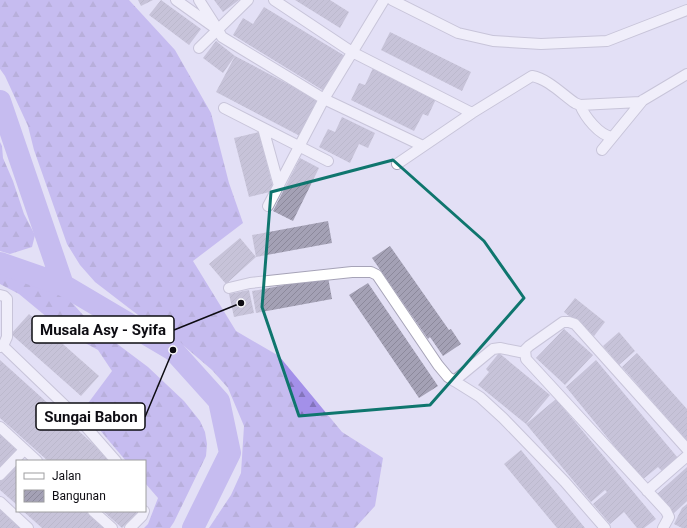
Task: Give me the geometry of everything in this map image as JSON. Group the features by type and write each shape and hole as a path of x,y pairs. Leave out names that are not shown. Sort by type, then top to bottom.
{"street":[{"path":"176,0 218,30"},
{"path":"199,0 222,37 324,99 423,146"},
{"path":"199,48 248,0"},
{"path":"274,0 352,52 472,113"},
{"path":"268,206 324,99 384,0"},
{"path":"392,0 458,33 493,41 541,44 607,41 687,10"},
{"path":"397,164 472,113 532,76 538,77 545,81 580,105 640,102 687,74"},
{"path":"602,150 643,100"},
{"path":"580,105 585,116 604,135 612,138"},
{"path":"224,108 328,161"},
{"path":"263,128 279,186"},
{"path":"229,288 250,284 352,272 371,272 377,275 438,365 448,377 480,397 503,418 565,482 605,528"},
{"path":"0,295 7,299 7,337 1,347 80,420 115,460"},
{"path":"663,528 667,521 668,514 526,359 525,353 529,346 563,322 575,324 687,449"},
{"path":"454,381 493,349 500,348 525,353"},
{"path":"0,427 36,460"},
{"path":"0,475 24,450"},
{"path":"646,491 687,456"},
{"path":"0,502 28,528"},
{"path":"94,512 112,528"},
{"path":"130,528 142,516 144,512"}],"highlighted area":[{"path":"393,160 484,241 524,298 430,405 299,416 262,307 271,192"}],"green space":[{"path":"0,0 129,0 175,50 211,113 229,183 243,223 193,261 236,331 279,356 342,432 383,458 375,506 355,528 209,528 231,495 241,473 244,426 228,388 212,370 184,346 163,331 151,325 95,282 80,265 67,244 34,150 28,126 5,76 0,69"},
{"path":"0,142 2,146 3,158 13,181 24,214 35,235 32,247 10,254 0,251"},
{"path":"0,270 67,297 83,315 148,367 184,401 200,421 205,432 207,444 206,456 170,528 144,528 148,524 158,498 146,484 146,460 125,460 83,410 112,371 98,350 65,332 19,294 0,284"}],"building":[{"path":"138,0 153,0 141,6"},
{"path":"161,0 201,29 189,45 149,15"},
{"path":"214,0 239,0 223,12"},
{"path":"295,0 330,0 349,12 340,28"},
{"path":"264,7 345,56 324,91 233,35 243,18 253,24"},
{"path":"390,32 471,72 462,91 381,50"},
{"path":"216,41 235,56 223,73 203,58"},
{"path":"235,56 320,101 300,136 216,92"},
{"path":"373,68 436,99 428,116 423,114 414,131 351,100 359,83 365,85"},
{"path":"342,117 375,133 368,148 359,144 350,163 319,147 328,129 335,132"},
{"path":"259,132 274,191 249,197 234,138"},
{"path":"300,158 319,168 293,221 273,211"},
{"path":"328,221 332,243 256,257 252,235"},
{"path":"240,238 256,257 226,284 209,264"},
{"path":"390,246 449,330 451,329 461,344 443,356 430,337 428,339 372,258"},
{"path":"328,277 332,299 256,313 252,291"},
{"path":"368,283 438,386 419,398 349,295"},
{"path":"249,290 254,313 234,317 229,294"},
{"path":"575,298 605,322 594,336 564,312"},
{"path":"29,314 99,376 81,396 11,334"},
{"path":"564,329 593,355 565,385 536,358"},
{"path":"619,332 635,351 619,365 603,346"},
{"path":"499,353 550,395 526,424 478,385 489,372 486,369"},
{"path":"637,353 687,409 687,441 622,367"},
{"path":"0,360 111,460 47,460 0,418"},
{"path":"596,360 678,458 662,471 658,467 642,480 566,387"},
{"path":"556,399 656,519 644,528 637,528 624,512 610,524 593,504 607,492 605,490 591,502 526,424"},
{"path":"0,434 17,450 0,468"},
{"path":"521,450 585,528 557,528 504,464"},
{"path":"16,463 16,504 0,490 0,481"},
{"path":"687,467 687,501 673,514 656,495"},
{"path":"687,504 687,528 682,528 674,524 682,508"},
{"path":"0,508 22,528 0,528"},
{"path":"24,512 88,512 106,528 42,528"},
{"path":"104,512 136,512 137,513 122,528"}],"waterway":[{"path":"0,101 63,285 173,350 219,401 230,453 193,528"},
{"path":"0,263 63,285"}],"place":[{"name":"Musala Asy - Syifa","path":"241,303"},
{"name":"Sungai Babon","path":"173,350"}]}
